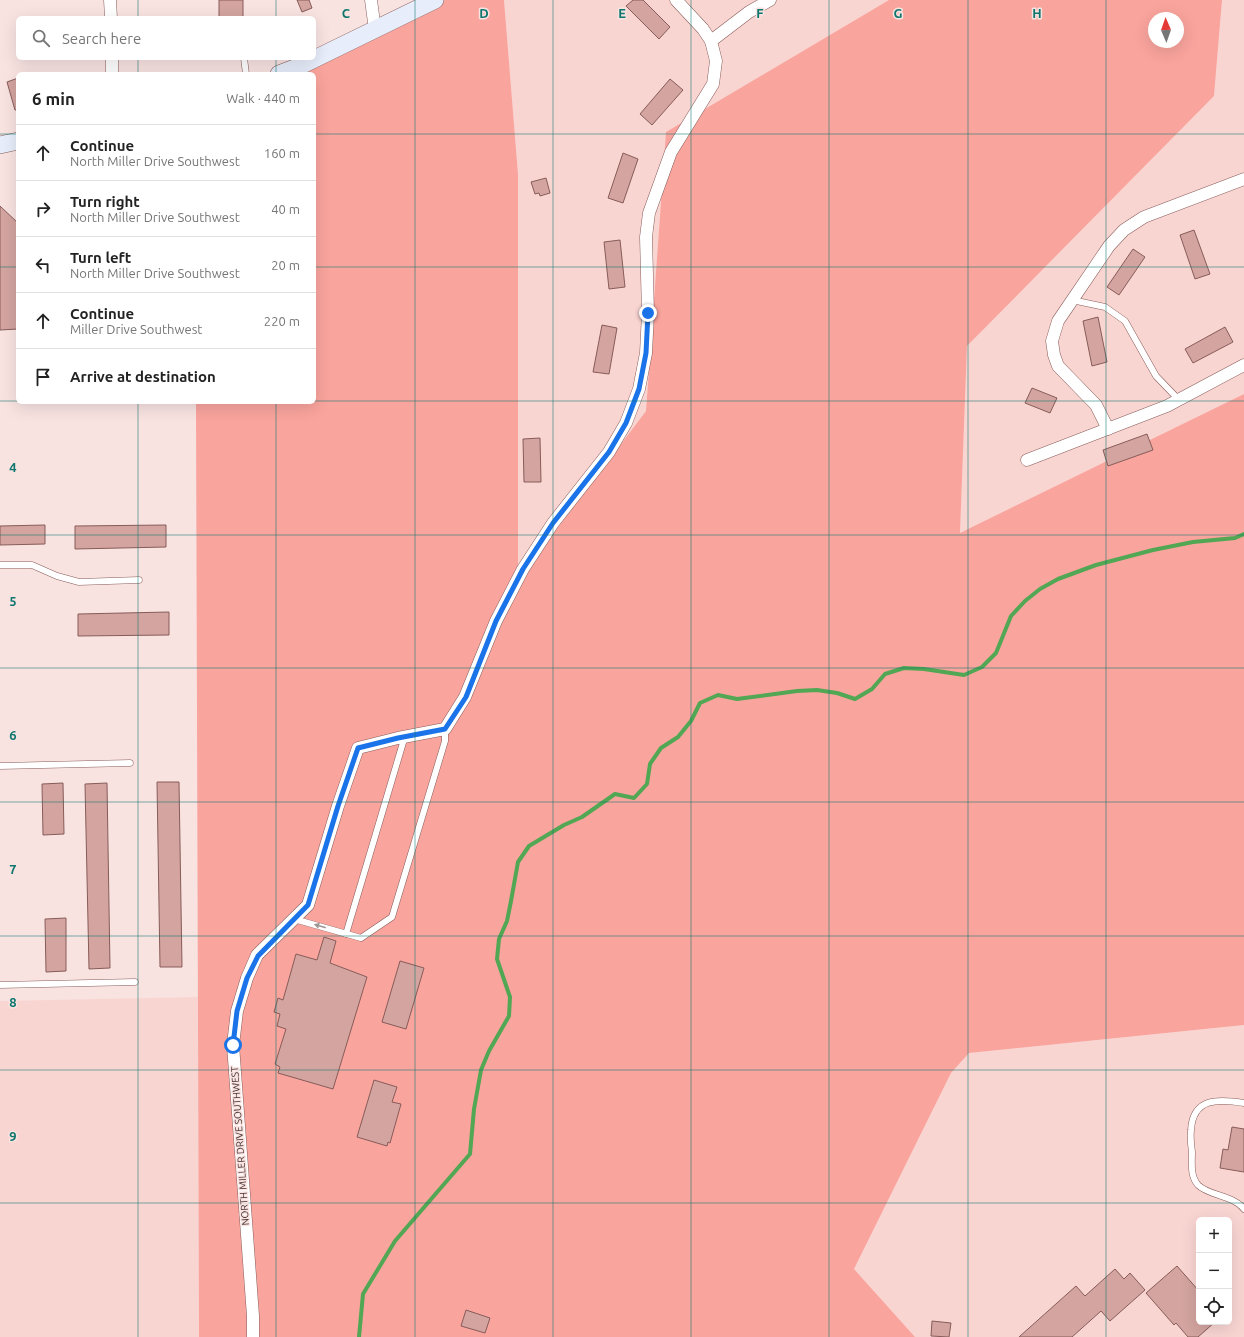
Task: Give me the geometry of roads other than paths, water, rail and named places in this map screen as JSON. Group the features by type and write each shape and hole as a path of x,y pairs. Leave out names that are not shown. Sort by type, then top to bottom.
{"main road":[{"path":"316,58 435,0"},
{"path":"284,72 313,60"},
{"path":"0,145 16,141"}],"street":[{"path":"110,0 111,16"},
{"path":"371,0 376,30"},
{"path":"445,729 462,702 496,621 523,569 553,523 609,452 626,423 639,389 647,347 648,313 646,237 649,213 672,152 713,84 716,61 711,42 703,29 676,0"},
{"path":"711,42 749,12 770,0"},
{"path":"112,60 112,72"},
{"path":"1108,429 1096,405 1058,366 1054,355 1052,342 1058,321 1109,246 1124,230 1144,217 1244,179"},
{"path":"1027,460 1167,406 1244,365"},
{"name":"NORTH MILLER DRIVE SOUTHWEST","path":"253,1337 253,1316 233,1045 237,1011 247,978 258,956 308,905 338,806 358,748 405,736 445,729"}],"lane":[{"path":"244,60 246,72"},
{"path":"1072,300 1105,307 1125,321 1156,376 1179,400"},
{"path":"0,565 32,565 57,576 79,582 139,580"},
{"path":"294,919 361,938 392,917 445,741 445,729"},
{"path":"346,934 405,736"},
{"path":"0,766 130,762"},
{"path":"0,986 135,982"},
{"path":"1244,1103 1216,1100 1201,1106 1193,1118 1191,1131 1193,1173 1196,1182 1202,1188 1235,1202 1244,1209"}],"waterway":[{"path":"359,1337 363,1294 395,1241 470,1154 474,1109 481,1070 489,1051 509,1016 510,997 497,959 499,939 507,921 518,862 529,846 564,825 582,817 615,794 634,798 647,784 650,764 661,748 678,737 691,721 700,703 718,695 737,699 797,691 817,690 837,693 855,699 872,689 885,674 904,668 924,669 964,675 982,667 996,653 1011,616 1025,601 1040,589 1058,579 1096,565 1153,550 1193,542 1235,538 1244,534"}]}
